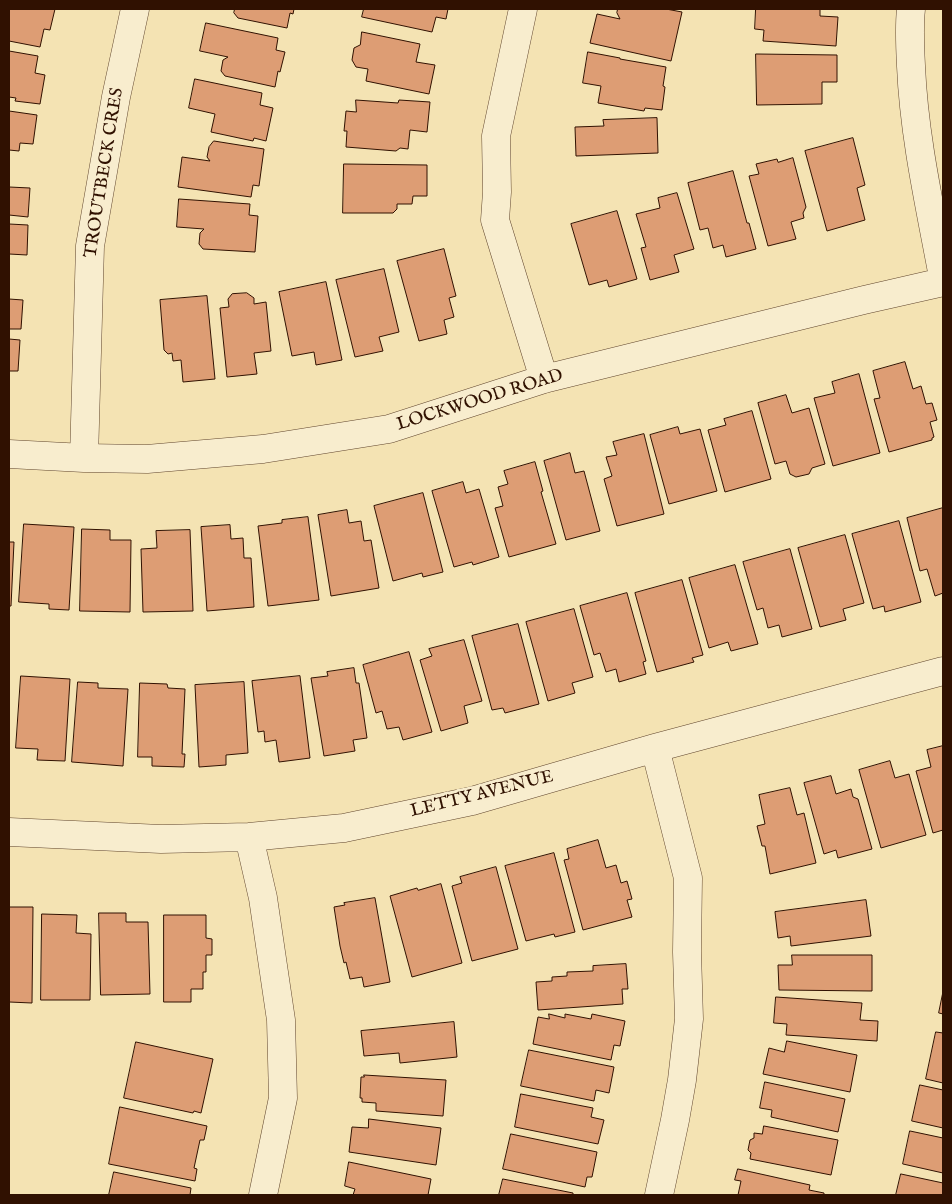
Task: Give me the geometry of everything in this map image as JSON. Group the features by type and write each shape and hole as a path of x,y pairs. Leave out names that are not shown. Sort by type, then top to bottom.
{"street":[{"name":"TROUTBECK CRES","path":"84,458 90,246 116,97 135,9"},
{"path":"523,9 496,136 497,192 495,220 544,379"},
{"path":"911,9 910,61 917,134 943,277"},
{"name":"LOCKWOOD ROAD","path":"9,454 147,459 262,449 389,429 544,379 943,282"},
{"name":"LETTY AVENUE","path":"9,832 161,839 249,837 344,828 472,801 655,748 943,671"},
{"path":"655,748 688,878 687,952 689,1019 676,1120 659,1195"},
{"path":"249,837 264,898 281,1020 283,1098 263,1195"}],"building":[{"path":"9,9 55,9 50,30 44,29 40,47 9,41"},
{"path":"235,9 294,9 293,14 290,13 287,28 238,18 234,13"},
{"path":"364,9 448,9 446,19 436,17 432,32 362,17"},
{"path":"618,9 666,9 682,12 671,61 590,43 597,14 620,19 617,13"},
{"path":"756,9 820,9 820,16 838,17 836,46 763,41 764,30 755,29"},
{"path":"206,23 278,38 276,50 285,52 280,72 278,71 275,87 225,76 221,71 223,60 228,57 200,51"},
{"path":"362,32 420,44 416,62 435,65 429,94 366,81 368,69 356,67 352,60 354,48 360,45"},
{"path":"9,51 38,56 35,73 45,75 40,104 15,101 16,98 9,97"},
{"path":"588,52 666,67 662,110 645,108 644,111 598,103 601,86 583,83"},
{"path":"756,54 837,55 837,82 822,82 822,104 757,105"},
{"path":"195,79 262,93 260,105 273,108 266,141 254,138 253,141 211,132 215,114 189,108"},
{"path":"356,100 398,103 399,100 430,102 427,132 410,130 408,149 400,148 396,151 346,147 347,131 344,131 346,111 356,112"},
{"path":"9,111 37,115 33,144 20,143 19,151 9,150"},
{"path":"657,118 658,153 576,156 575,127 604,126 603,120"},
{"path":"853,138 865,185 857,188 865,220 827,231 805,151"},
{"path":"214,141 264,149 259,186 253,185 251,197 178,187 182,157 210,161 207,157 209,147"},
{"path":"793,158 806,207 803,213 804,218 791,222 796,239 768,246 749,176 759,174 756,164 777,159 778,162"},
{"path":"344,164 427,165 427,196 413,196 412,204 397,204 397,209 393,213 343,213"},
{"path":"733,171 756,249 726,257 723,245 713,248 708,228 700,230 688,183"},
{"path":"9,187 30,188 28,217 9,215"},
{"path":"677,193 694,249 674,255 679,272 650,280 641,248 646,247 636,214 660,208 658,198"},
{"path":"179,199 250,204 249,215 258,216 255,252 203,249 199,244 200,233 204,229 177,227"},
{"path":"617,211 637,279 609,287 607,280 589,285 571,224"},
{"path":"9,224 28,225 27,255 9,254"},
{"path":"444,249 456,296 449,298 454,317 444,320 447,334 419,341 397,261"},
{"path":"384,269 399,332 379,337 383,351 355,357 336,280"},
{"path":"326,282 342,360 316,365 314,352 292,356 279,292"},
{"path":"247,293 254,298 254,304 266,302 271,351 254,353 257,374 227,377 220,308 229,307 228,299 232,294"},
{"path":"207,296 215,379 183,382 181,360 173,361 172,353 168,354 164,350 160,300"},
{"path":"9,299 23,300 21,329 9,329"},
{"path":"9,339 20,340 18,371 9,371"},
{"path":"905,362 913,389 921,386 926,404 932,403 937,420 930,422 934,437 932,440 889,452 874,399 880,398 873,371"},
{"path":"859,374 880,453 833,466 814,398 835,393 832,382"},
{"path":"786,395 792,413 809,408 825,464 812,468 809,474 796,477 790,474 786,461 775,464 758,403"},
{"path":"752,411 771,479 725,492 708,430 726,425 724,419"},
{"path":"678,427 680,434 700,429 717,491 669,504 650,435"},
{"path":"644,434 664,514 617,526 604,479 612,476 606,457 617,455 613,442"},
{"path":"570,453 575,473 584,471 600,531 566,540 544,461"},
{"path":"535,462 543,491 541,492 556,544 509,557 495,508 503,506 498,487 508,484 504,471"},
{"path":"463,482 466,493 479,489 499,557 473,565 472,562 454,567 432,491"},
{"path":"423,493 443,572 423,577 422,573 393,581 374,506"},
{"path":"943,508 943,593 935,596 927,569 920,571 907,518"},
{"path":"347,510 349,523 361,521 364,541 371,540 379,588 331,596 318,515"},
{"path":"308,517 319,600 268,606 258,526 282,523 282,520"},
{"path":"899,521 921,602 885,612 884,606 873,609 852,534"},
{"path":"24,524 74,527 69,610 49,609 49,604 19,602"},
{"path":"230,525 231,539 243,538 244,558 251,558 254,607 207,611 201,527"},
{"path":"82,529 110,530 110,540 131,540 130,612 80,611"},
{"path":"190,530 193,611 143,612 141,549 157,548 156,531"},
{"path":"845,535 864,603 843,609 846,620 820,627 798,548"},
{"path":"9,542 14,542 11,606 9,606"},
{"path":"790,549 812,629 782,637 779,625 768,628 763,608 757,610 743,562"},
{"path":"735,565 758,644 731,651 728,642 709,648 689,578"},
{"path":"682,580 703,655 692,658 694,662 657,672 635,593"},
{"path":"627,593 646,661 643,662 646,674 619,682 616,669 606,672 600,653 594,655 580,606"},
{"path":"574,609 593,677 572,683 575,693 548,701 526,622"},
{"path":"518,624 539,704 505,713 503,708 492,710 472,636"},
{"path":"464,640 482,701 464,706 468,723 441,731 420,660 432,656 429,649"},
{"path":"409,652 432,732 403,740 399,727 387,729 382,711 376,713 363,665"},
{"path":"354,668 356,683 359,683 367,738 353,740 355,751 324,756 311,678 328,676 327,672"},
{"path":"21,676 70,679 65,761 37,760 38,749 16,748"},
{"path":"300,676 310,758 279,762 276,740 265,742 264,731 258,732 252,681"},
{"path":"78,682 98,683 98,688 128,689 123,766 72,762"},
{"path":"244,682 248,753 226,755 226,765 199,767 195,685"},
{"path":"140,683 167,684 168,688 185,689 182,754 185,754 184,767 152,766 152,757 138,757"},
{"path":"943,746 943,830 933,833 916,771 931,767 927,750"},
{"path":"890,761 895,778 909,774 926,835 881,848 859,770"},
{"path":"831,776 836,794 851,789 853,797 858,799 872,849 838,858 836,850 824,854 804,783"},
{"path":"790,788 797,815 804,813 816,863 770,874 765,846 762,846 757,826 765,824 759,795"},
{"path":"598,840 606,868 616,865 621,883 627,881 632,899 627,900 632,917 583,930 564,860 569,859 567,849"},
{"path":"554,853 575,932 555,937 554,934 526,941 505,866"},
{"path":"496,867 518,949 472,961 452,886 462,883 460,877"},
{"path":"441,884 462,963 412,977 390,896 417,888 418,890"},
{"path":"375,898 390,982 364,987 362,977 350,979 346,962 344,963 334,907 345,905 344,903"},
{"path":"866,900 871,936 791,946 790,936 778,938 775,912"},
{"path":"9,907 33,907 32,1003 9,1002"},
{"path":"99,913 126,913 126,922 148,922 150,994 101,995"},
{"path":"42,914 77,915 76,933 91,934 90,1000 41,1000"},
{"path":"164,915 206,915 206,938 212,939 212,955 206,955 203,989 191,989 191,1002 164,1002"},
{"path":"792,955 872,955 872,991 779,990 778,965 792,965"},
{"path":"626,964 628,989 622,989 623,1004 538,1010 536,982 552,981 552,977 567,976 567,972 593,971 593,966"},
{"path":"943,992 943,1014 939,1013"},
{"path":"776,997 862,1003 860,1020 878,1021 877,1041 786,1035 787,1024 774,1023"},
{"path":"549,1014 565,1018 565,1014 591,1019 592,1014 625,1021 620,1046 614,1045 611,1060 533,1044 538,1017 549,1019"},
{"path":"454,1022 457,1057 400,1063 399,1053 364,1056 361,1031"},
{"path":"936,1032 943,1033 943,1083 926,1079"},
{"path":"787,1041 857,1055 850,1092 763,1074 769,1048 784,1052"},
{"path":"136,1042 213,1059 201,1113 194,1111 193,1113 124,1098"},
{"path":"529,1050 614,1067 609,1093 596,1090 594,1101 521,1086"},
{"path":"364,1075 446,1080 443,1116 376,1111 376,1103 362,1102 362,1098 360,1098 361,1077 364,1077"},
{"path":"765,1082 845,1099 838,1132 771,1117 772,1110 760,1108"},
{"path":"920,1085 943,1090 943,1128 912,1121"},
{"path":"521,1094 593,1108 591,1117 604,1120 598,1144 515,1127"},
{"path":"120,1107 207,1126 204,1140 200,1140 194,1168 197,1169 195,1181 109,1164"},
{"path":"369,1119 441,1128 436,1165 349,1152 352,1127 368,1128"},
{"path":"764,1126 838,1140 831,1175 750,1159 751,1153 748,1150 750,1140 754,1138 754,1133 762,1134"},
{"path":"910,1131 943,1138 943,1173 903,1164"},
{"path":"511,1134 597,1152 592,1177 587,1177 585,1187 503,1169"},
{"path":"349,1162 431,1179 428,1195 353,1195 355,1189 345,1186"},
{"path":"738,1169 810,1185 809,1190 824,1193 824,1195 738,1195 741,1181 735,1180"},
{"path":"114,1172 191,1188 190,1195 109,1195"},
{"path":"901,1174 943,1183 943,1195 896,1195"},
{"path":"503,1179 573,1193 573,1195 499,1195"}]}
